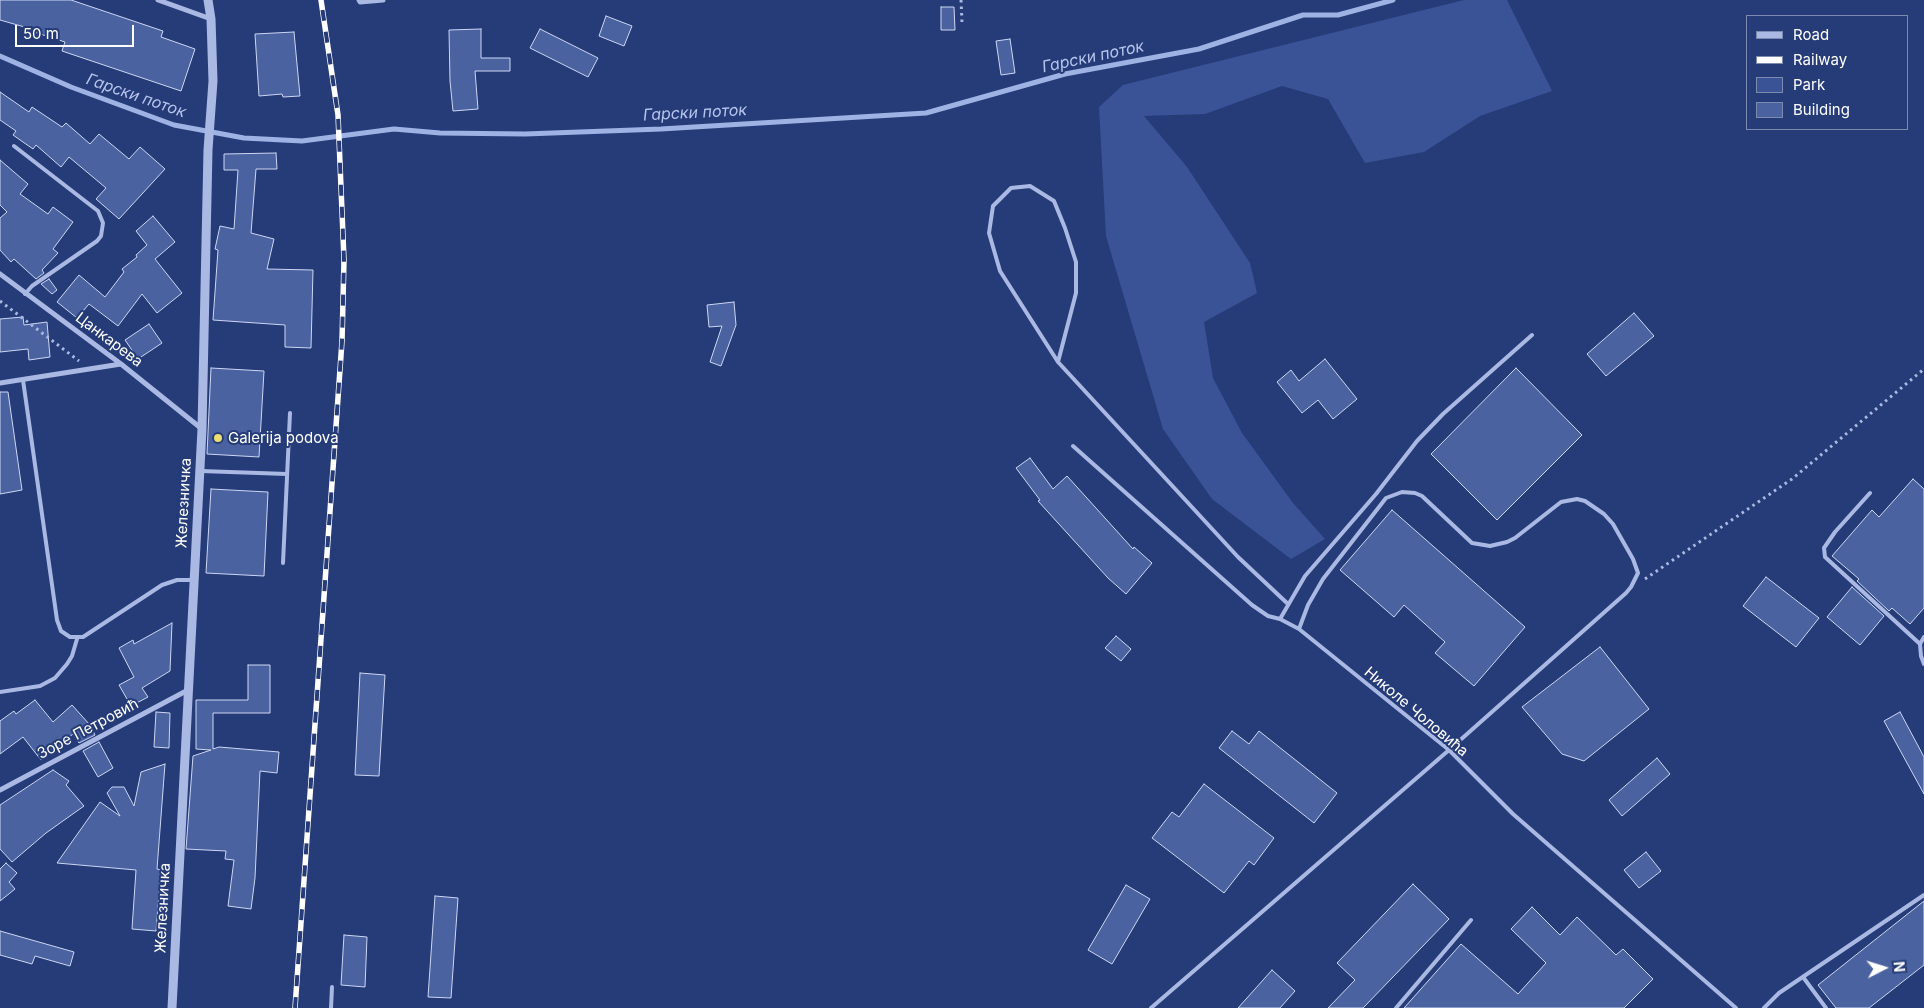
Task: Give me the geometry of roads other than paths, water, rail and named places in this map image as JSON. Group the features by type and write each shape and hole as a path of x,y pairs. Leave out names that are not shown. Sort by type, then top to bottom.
{"street":[{"path":"158,0 211,19"},
{"name":"Железничка","path":"172,1008 202,429 208,150 212,105 211,19 208,0"},
{"path":"359,1 383,0"},
{"name":"Цанкарева","path":"0,274 121,364 202,429"},
{"path":"0,383 121,364"},
{"name":"Зоре Петровић","path":"0,790 188,690"}],"lane":[{"path":"14,146 98,211 103,223 97,241 32,286 25,294"},
{"path":"1058,362 1076,293 1076,262 1066,228 1054,202 1030,186 1011,188 993,206 989,233 1000,271 1058,362 1238,557 1288,604"},
{"path":"1280,619 1305,576 1376,494 1417,441 1443,414 1532,335"},
{"path":"23,380 57,620 61,631 65,635 77,639 89,634 162,585 177,580 193,580"},
{"path":"283,563 290,413"},
{"name":"Николе Чоловића","path":"1073,446 1252,606 1268,616 1280,619 1299,629 1449,750 1513,814 1736,1008"},
{"path":"199,471 287,474"},
{"path":"1151,1008 1449,750 1626,593 1638,573 1621,535 1604,514 1585,501 1577,499 1561,502 1515,538 1499,545 1490,546 1472,543 1422,496 1415,493 1402,492 1386,498 1323,579 1308,605 1299,629"},
{"path":"1870,493 1835,532 1824,548 1825,557 1920,644"},
{"path":"1924,637 1920,644 1924,664"},
{"path":"0,692 31,688 48,683 67,664 77,639"},
{"path":"1764,1008 1779,993 1924,895"},
{"path":"1396,1008 1471,920"},
{"path":"1803,977 1826,1008"},
{"path":"330,1008 332,987"}],"waterway":[{"name":"Гарски поток","path":"0,56 71,87 174,125 244,138 302,141 394,129 440,133 525,134 661,129 926,113 1065,74 1199,49 1303,15 1338,15 1393,0"}],"railway":[{"path":"295,1008 342,341 344,260 338,115 321,0"}],"place":[{"name":"Galerija podova","path":"218,438"}]}
